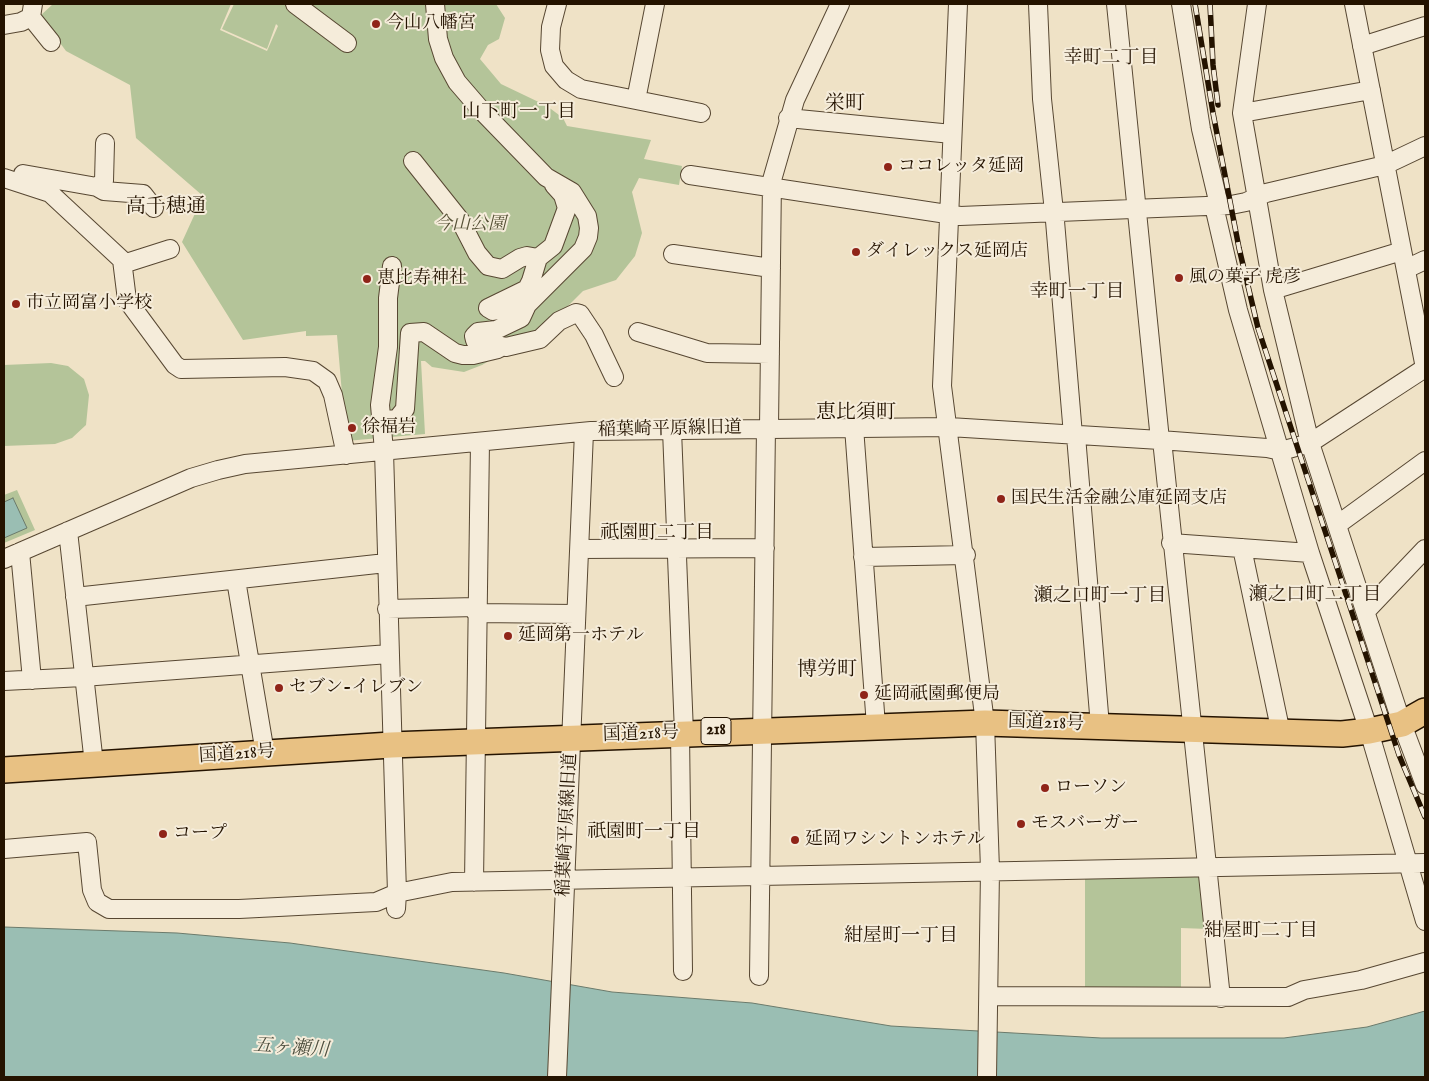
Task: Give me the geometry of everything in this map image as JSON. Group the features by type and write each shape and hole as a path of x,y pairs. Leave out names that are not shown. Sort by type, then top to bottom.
{"highway":[{"name":"国道218号","path":"4,770 391,745 985,723 1342,734 1402,724 1425,711"}],"street":[{"path":"295,4 346,43"},
{"path":"435,4 438,39 444,58 457,82 482,111 563,195 567,208 565,220 553,246 538,258 532,281 527,289 488,308 493,311 527,305"},
{"path":"557,4 551,26 550,50 554,66 566,80 581,89 700,113"},
{"path":"636,100 655,4"},
{"path":"759,976 764,548 770,354 772,188 788,118 840,4"},
{"path":"958,4 942,386 966,555 985,723 990,870 990,999 987,1077"},
{"path":"1038,4 1042,99 1100,726"},
{"path":"1116,4 1221,998"},
{"path":"1181,4 1216,206 1238,310 1310,553 1369,731 1425,921"},
{"path":"1257,4 1242,114 1273,290 1310,444 1402,724 1422,767 1425,786"},
{"path":"1281,452 1310,444 1425,368 1354,4"},
{"path":"4,25 21,22 32,11 51,42"},
{"path":"1362,46 1425,26"},
{"path":"1242,114 1371,90"},
{"path":"788,118 952,134"},
{"path":"97,187 104,182 105,143"},
{"path":"690,175 949,215 1053,213 1232,205 1257,198 1266,193 1385,165 1425,146"},
{"path":"413,161 460,220 477,253 488,266 502,269 520,258 527,256 538,258"},
{"path":"4,177 15,173 97,187 104,192 143,194 154,208"},
{"path":"4,177 50,193 122,260 127,300 175,364 181,369 285,367 313,371 327,381 333,395 346,455"},
{"path":"506,347 480,343 474,336 478,332 496,330 521,318 527,305 565,269 583,249 588,238 587,216 581,203 566,187 550,181"},
{"path":"123,264 170,249"},
{"path":"1273,290 1402,251"},
{"path":"673,254 771,268"},
{"path":"1406,269 1425,260"},
{"path":"392,266 388,298 388,347 381,405 397,901"},
{"path":"381,405 397,419 405,409 410,332 424,332 456,353 473,355 540,339 559,321 576,313 580,314 594,335 614,377"},
{"path":"638,332 707,353 770,354"},
{"name":"稲葉崎平原線旧道","path":"557,1077 560,972 573,738 584,432 767,427 949,427 1268,448 1281,452"},
{"path":"854,427 876,726"},
{"path":"672,430 678,548 682,733 683,971"},
{"path":"4,559 191,478 245,464 584,432"},
{"path":"474,882 476,610 480,442"},
{"path":"1337,525 1425,461"},
{"path":"68,531 94,764"},
{"path":"1172,543 1310,553"},
{"path":"580,549 764,548"},
{"path":"1242,548 1281,733"},
{"path":"1366,612 1425,550"},
{"path":"20,552 32,680"},
{"path":"864,557 966,555"},
{"path":"75,597 386,563"},
{"path":"236,580 265,753"},
{"path":"387,609 576,614"},
{"path":"4,681 84,677 389,654"},
{"path":"4,849 87,842 92,890 97,902 109,908 239,909 397,901 452,882 1425,863"},
{"path":"990,999 1288,997 1304,990 1361,980 1425,962"}],"green space":[{"name":"今山公園","path":"53,4 231,4 220,30 267,51 278,26 276,24 267,49 222,29 234,4 496,4 505,18 499,39 488,45 480,59 501,84 547,106 563,118 567,126 651,140 644,159 682,166 679,185 639,178 632,192 642,233 635,256 616,280 583,291 548,326 482,365 464,372 432,367 425,361 421,361 425,434 346,441 337,335 306,336 306,331 243,340 182,242 203,196 136,138 130,85 66,51 40,16"},
{"path":"51,363 68,366 84,379 89,395 86,425 72,438 55,444 4,446 4,365"},
{"path":"17,490 35,530 4,543 4,495"},
{"path":"1193,870 1205,878 1208,929 1181,928 1181,989 1085,992 1085,873"}],"water":[{"path":"13,498 27,528 4,538 4,502"},
{"name":"五ヶ瀬川","path":"4,927 177,933 290,943 504,973 612,992 752,1003 891,1026 1101,1038 1284,1038 1367,1027 1425,1011 1425,1077 4,1077"}],"railway":[{"path":"1195,4 1213,113 1239,248 1258,328 1399,755 1425,817"},
{"path":"1210,4 1213,65 1218,105"}],"place":[{"name":"今山八幡宮","path":"376,24"},
{"name":"ココレッタ延岡","path":"888,167"},
{"name":"ダイレックス延岡店","path":"856,252"},
{"name":"風の菓子 虎彦","path":"1179,278"},
{"name":"恵比寿神社","path":"367,279"},
{"name":"市立岡富小学校","path":"16,304"},
{"name":"徐福岩","path":"352,428"},
{"name":"国民生活金融公庫延岡支店","path":"1001,499"},
{"name":"延岡第一ホテル","path":"508,636"},
{"name":"セブン-イレブン","path":"279,688"},
{"name":"延岡祇園郵便局","path":"864,695"},
{"name":"ローソン","path":"1045,788"},
{"name":"モスバーガー","path":"1021,824"},
{"name":"コープ","path":"163,834"},
{"name":"延岡ワシントンホテル","path":"795,840"}],"district":[{"name":"幸町二丁目","path":"1111,59"},
{"name":"栄町","path":"845,105"},
{"name":"山下町一丁目","path":"519,113"},
{"name":"高千穂通","path":"166,208"},
{"name":"幸町一丁目","path":"1077,293"},
{"name":"恵比須町","path":"856,414"},
{"name":"祇園町二丁目","path":"657,534"},
{"name":"瀬之口町二丁目","path":"1315,596"},
{"name":"瀬之口町一丁目","path":"1100,597"},
{"name":"博労町","path":"827,671"},
{"name":"祇園町一丁目","path":"644,833"},
{"name":"紺屋町二丁目","path":"1261,932"},
{"name":"紺屋町一丁目","path":"901,937"}]}
